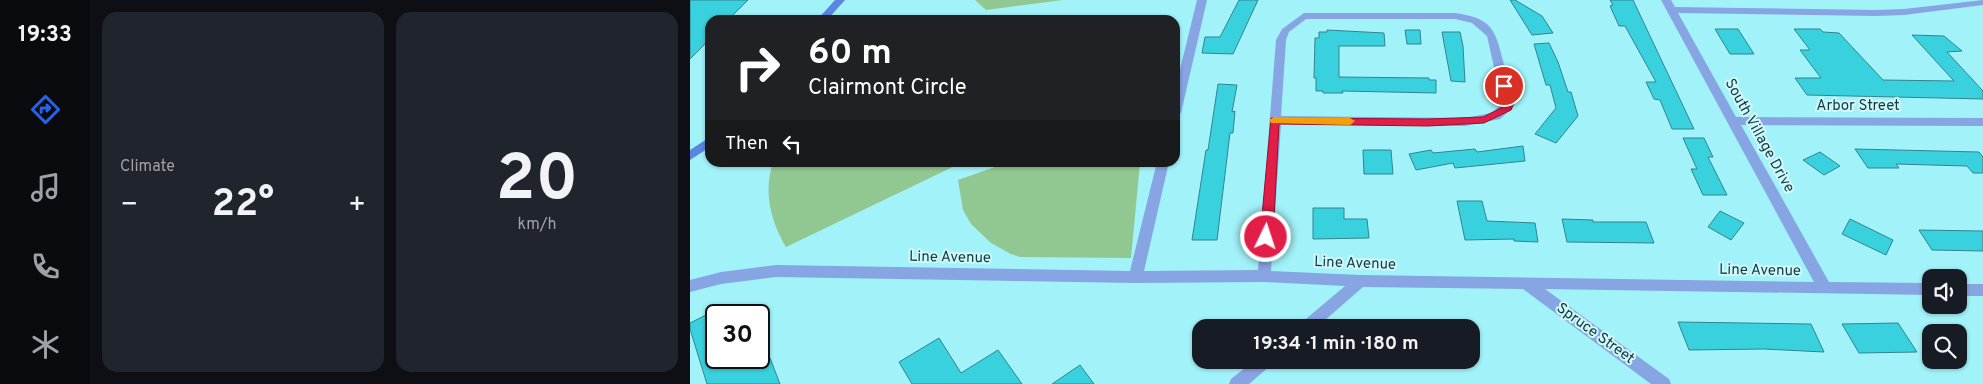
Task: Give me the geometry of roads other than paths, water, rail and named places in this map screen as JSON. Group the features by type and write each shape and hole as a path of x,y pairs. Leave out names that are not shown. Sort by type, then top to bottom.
{"main road":[{"path":"826,15 840,0"},
{"path":"690,156 705,145"}],"street":[{"path":"1180,92 1202,0"},
{"path":"1669,5 1876,13 1904,12 1983,2"},
{"name":"South Village Drive","path":"1669,5 1825,288"},
{"path":"1264,276 1274,120 1281,40 1285,31 1304,16 1455,16 1476,20 1486,27 1492,35 1508,103 1506,110 1496,116 1484,120 1465,122 1274,120"},
{"name":"Arbor Street","path":"1734,121 1983,122"},
{"path":"1136,277 1162,167"},
{"name":"Line Avenue","path":"690,286 721,278 776,271 1136,277 1264,276 1360,281 1922,289"},
{"path":"1316,319 1360,281"},
{"name":"Spruce Street","path":"1527,284 1663,384"},
{"path":"1967,290 1983,290"},
{"path":"1237,384 1255,369"}]}
